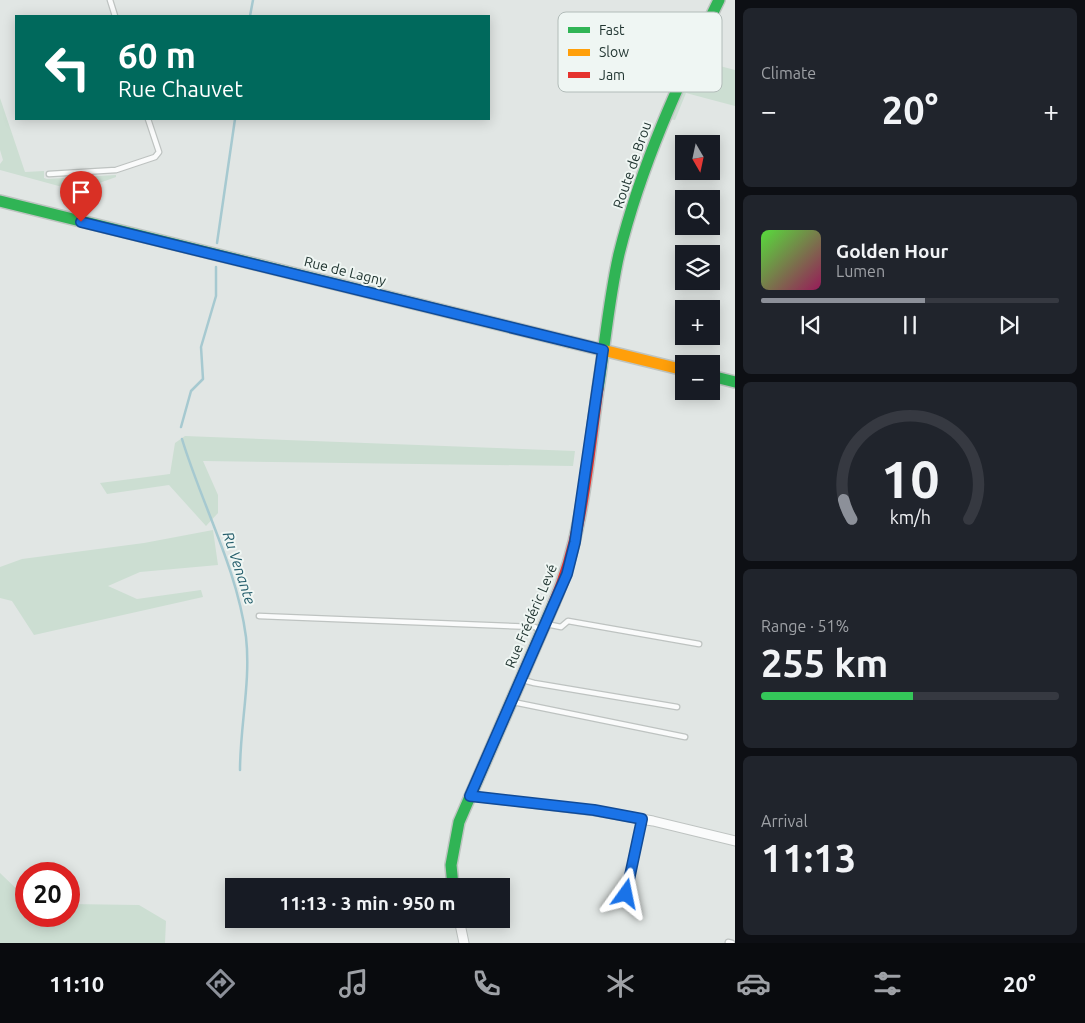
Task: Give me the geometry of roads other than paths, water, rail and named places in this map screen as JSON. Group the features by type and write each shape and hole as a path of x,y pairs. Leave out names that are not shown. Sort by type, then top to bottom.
{"street":[{"name":"Route de Brou","path":"713,12 719,0"},
{"name":"Route de Brou","path":"603,350 619,255 640,180 675,92"},
{"name":"Rue de Lagny","path":"0,201 675,368"},
{"name":"Rue Frédéric Levé","path":"452,878 451,865 459,822 567,574 575,542 603,350"},
{"path":"720,378 735,382"},
{"path":"470,796 594,810 642,819 735,841"},
{"path":"461,928 464,943"}],"lane":[{"path":"110,0 115,15"},
{"path":"49,174 116,170 155,157 159,152 148,120"},
{"path":"259,616 544,628 561,627 568,621 699,644"},
{"path":"521,679 534,684 677,707"},
{"path":"511,702 685,737"},
{"path":"626,894 642,819"}],"waterway":[{"name":"Ru Venante","path":"250,15 253,0"},
{"name":"Ru Venante","path":"217,243 235,120"},
{"name":"Ru Venante","path":"181,427 191,391 203,379 201,347 216,296 216,267"},
{"name":"Ru Venante","path":"182,439 227,561 235,586 246,637 247,670 240,770"}]}
